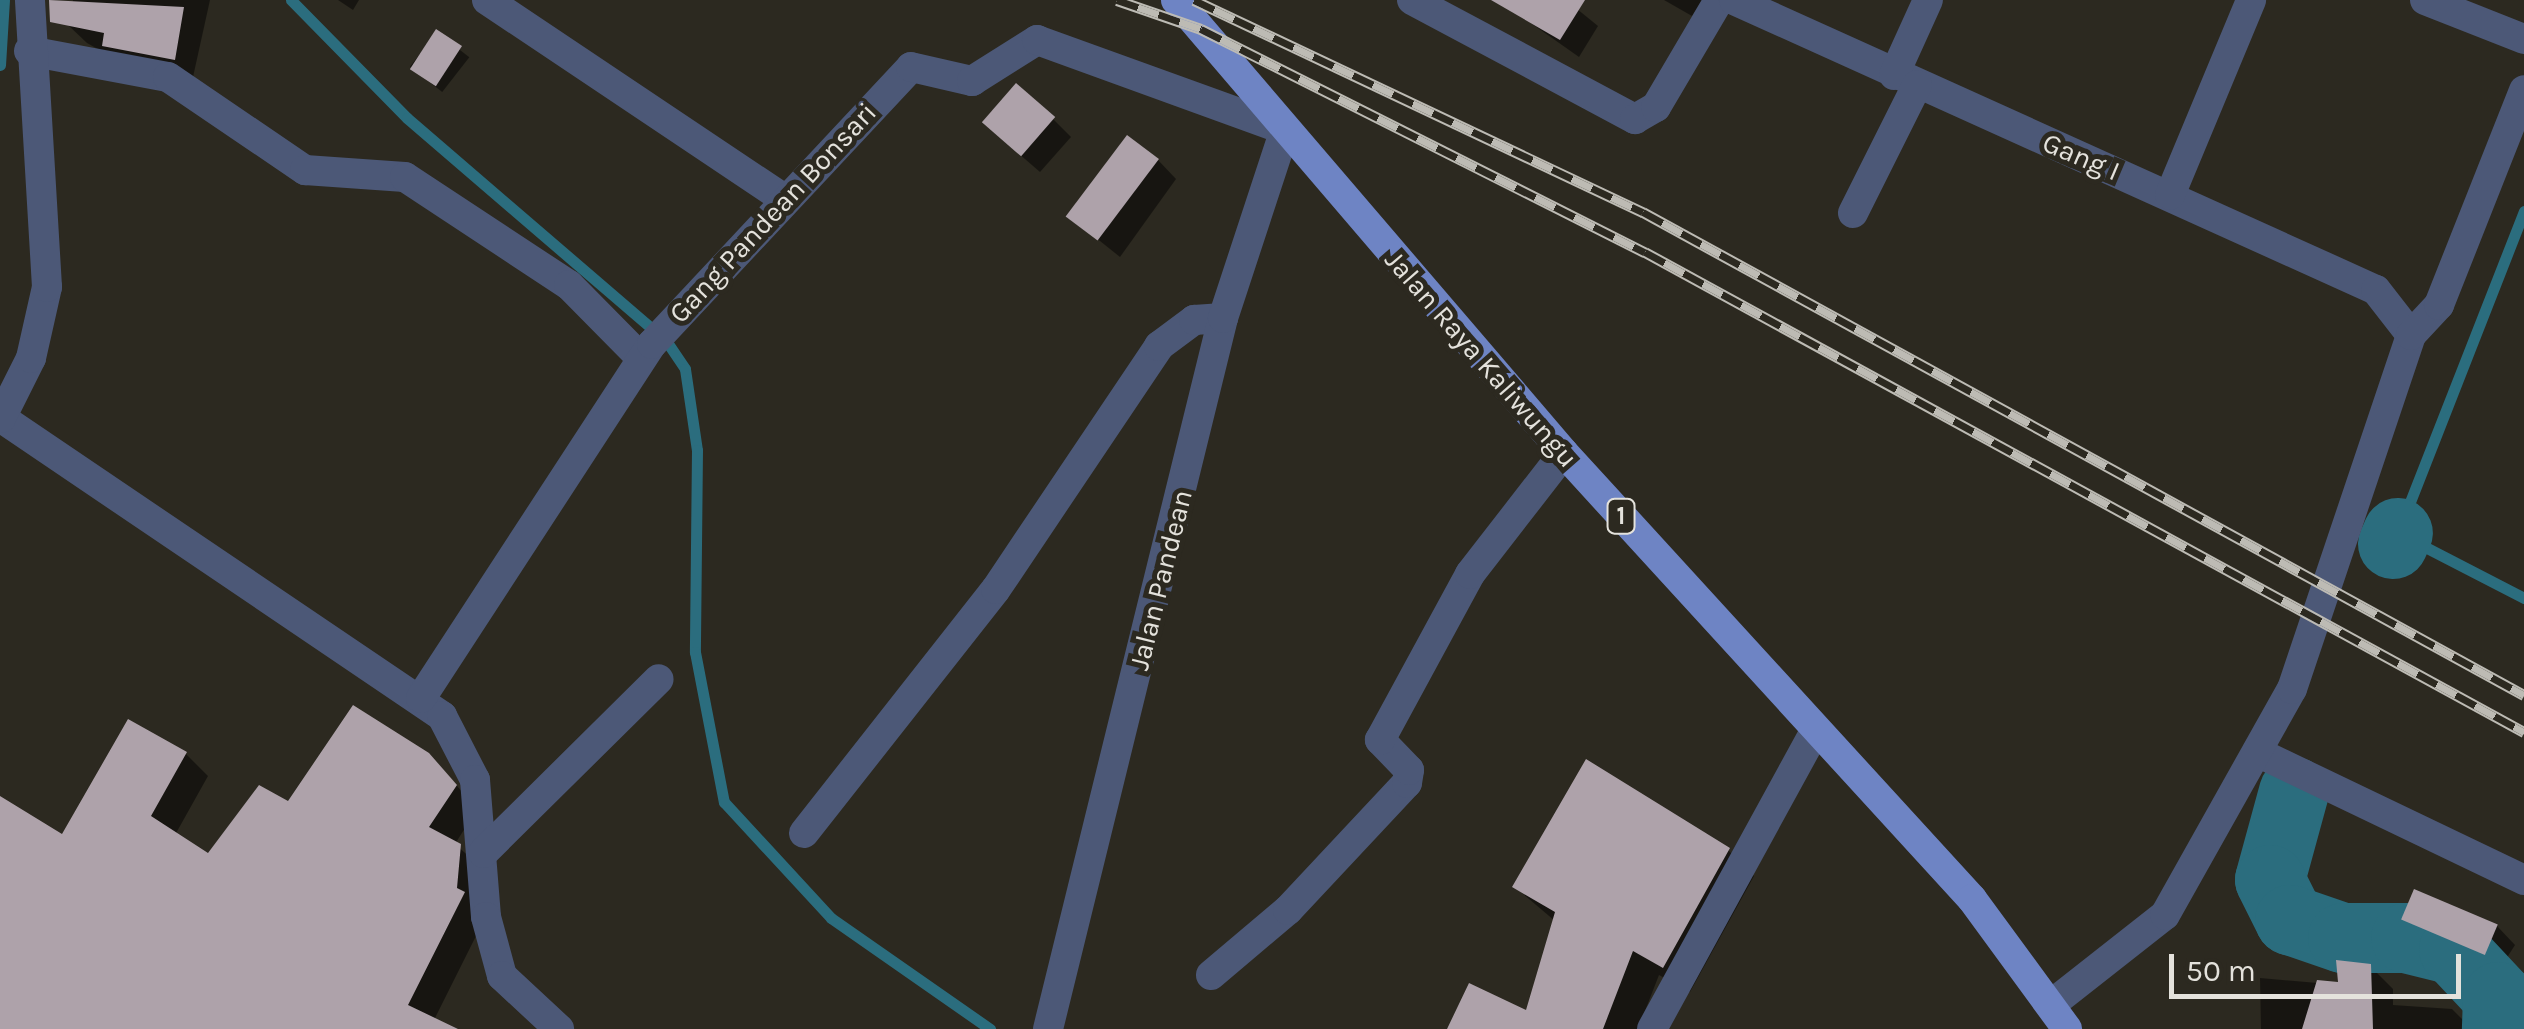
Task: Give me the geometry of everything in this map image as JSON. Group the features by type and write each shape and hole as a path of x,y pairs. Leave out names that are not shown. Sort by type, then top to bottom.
{"main road":[{"name":"Jalan Raya Kaliwungu","path":"1176,0 1280,131 1564,454 1972,899 2060,1016"}],"street":[{"path":"30,0 30,52 47,286 31,358 0,418 421,698 460,740 475,780 502,976 559,1029"},
{"path":"487,0 784,198"},
{"path":"1412,0 1635,119 1656,107 1718,0"},
{"name":"Gang I","path":"1734,0 2376,290 2411,335"},
{"path":"1853,213 1906,80 1928,0"},
{"path":"2170,195 2250,0"},
{"path":"2425,0 2524,39"},
{"name":"Gang Pandean Bonsari","path":"421,698 646,351 784,198 911,67 972,81 1037,40 1280,131"},
{"path":"30,52 168,78 304,170 405,177 569,285 646,351"},
{"path":"2060,1016 2165,914 2292,689 2411,335 2439,305 2524,90"},
{"name":"Jalan Pandean","path":"1048,1029 1224,318 1280,131"},
{"path":"804,833 996,589 1159,346 1194,320 1224,318"},
{"path":"1211,975 1288,910 1410,780 1380,740 1470,574 1564,454"},
{"path":"483,854 659,680"},
{"path":"1652,1029 1815,732"},
{"path":"2257,752 2524,880"}],"building":[{"path":"49,0 184,7 175,60 102,46 104,33 50,22"},
{"path":"1491,0 1585,0 1560,40"},
{"path":"436,29 462,46 436,86 410,69"},
{"path":"1016,83 1055,117 1021,156 982,122"},
{"path":"1127,135 1159,159 1098,241 1066,216"},
{"path":"353,705 429,753 457,785 429,827 461,844 457,888 465,892 408,1005 458,1029 0,1029 0,796 62,834 128,719 187,752 151,816 208,853 259,785 288,801"},
{"path":"1586,759 1730,848 1663,968 1633,951 1603,1029 1447,1029 1469,983 1526,1010 1555,912 1512,887"},
{"path":"2414,889 2498,925 2485,955 2401,919"},
{"path":"2336,960 2371,964 2373,1029 2302,1029 2317,980 2338,982"}],"waterway":[{"path":"0,65 4,0"},
{"path":"291,0 407,118 667,342 685,369 697,450 695,652 724,802 831,918 990,1029"},
{"path":"2524,211 2398,533 2524,598"},
{"path":"2393,544 2398,533"},
{"path":"2294,792 2270,880 2290,920 2343,938 2406,938 2454,950 2498,997 2497,1029"}],"railway":[{"path":"1117,0 1201,29 1645,252 2524,732"},
{"path":"1194,0 1643,212 2524,695"}]}
